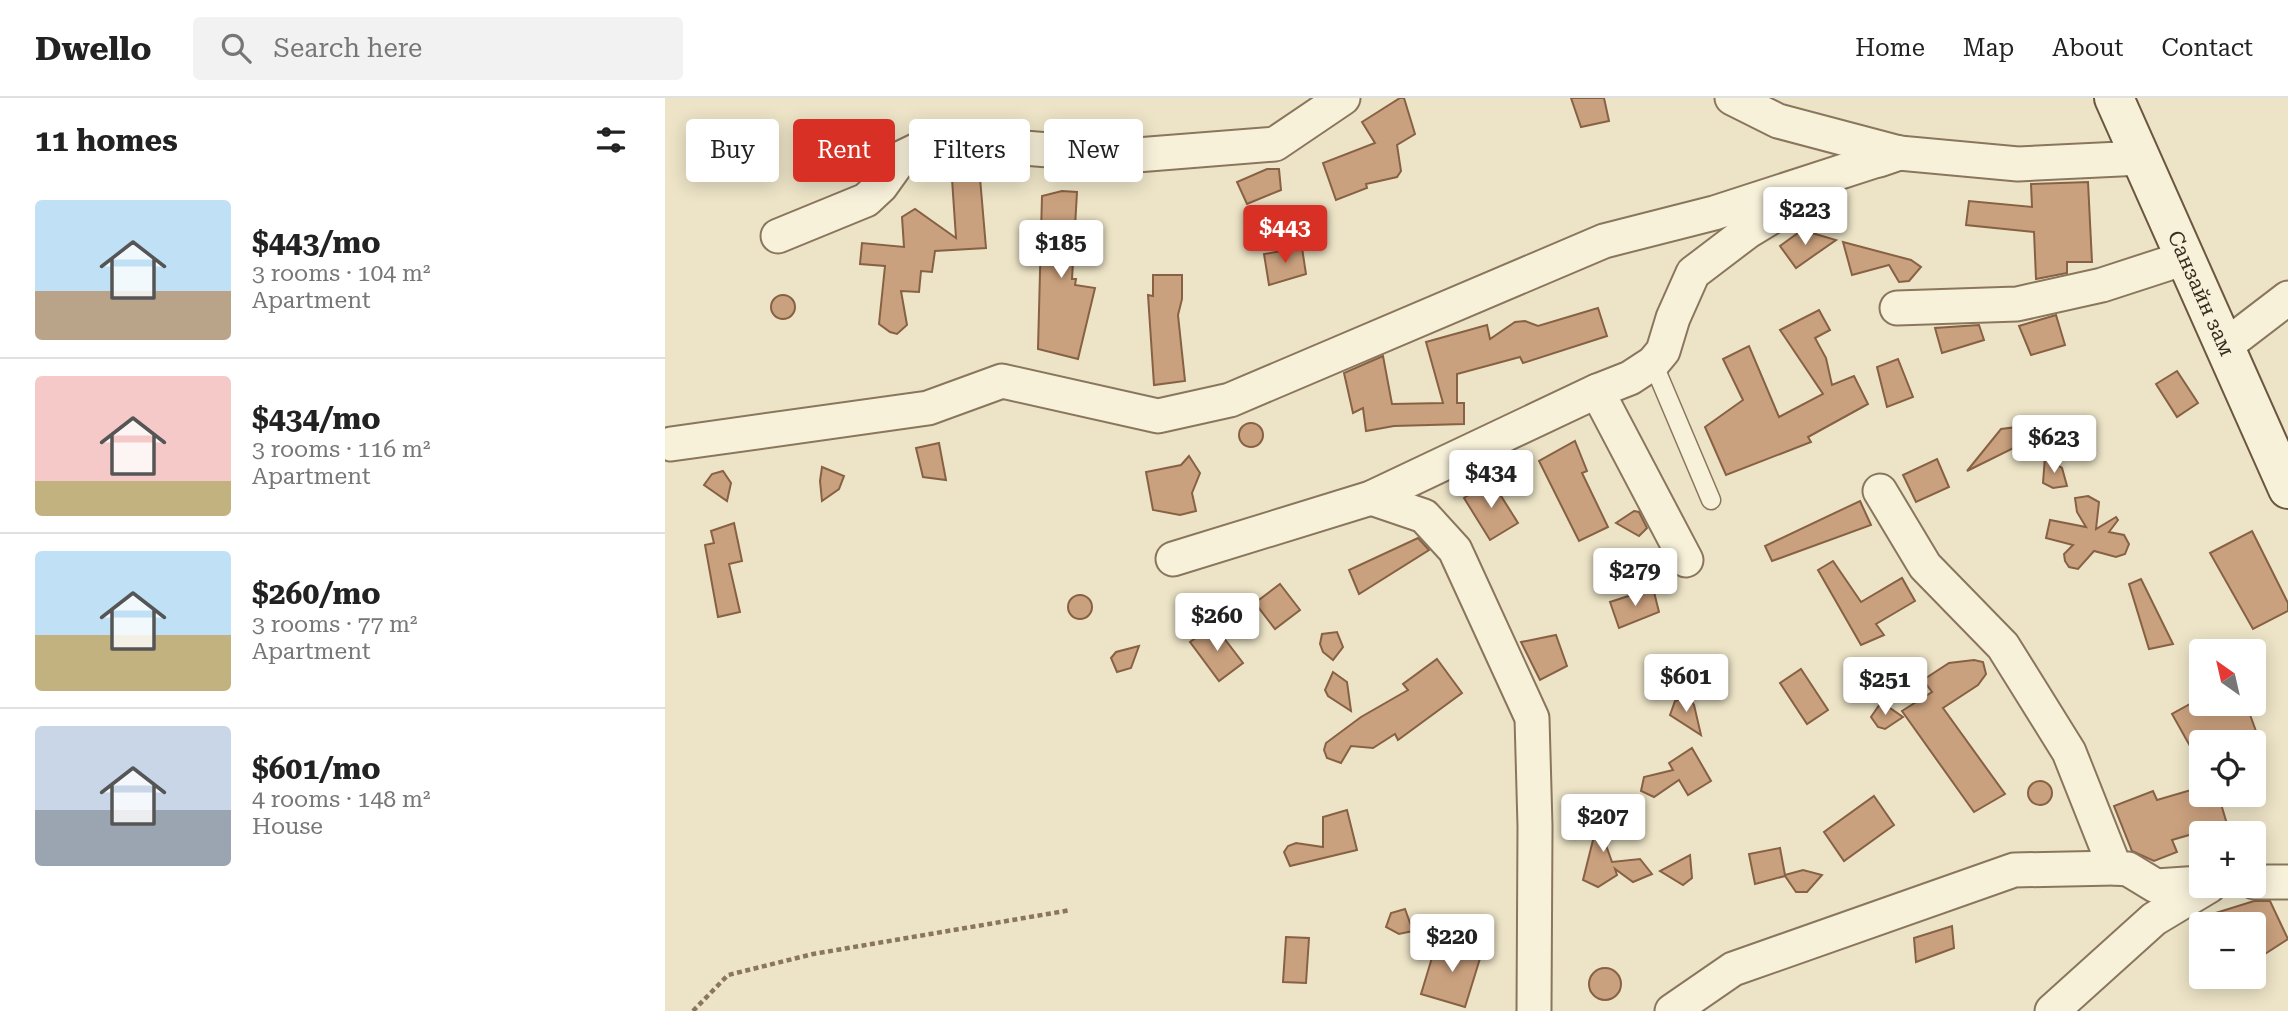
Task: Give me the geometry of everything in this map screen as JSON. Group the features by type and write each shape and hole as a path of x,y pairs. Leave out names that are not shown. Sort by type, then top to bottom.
{"main road":[{"name":"Санзайн зам","path":"2114,98 2288,489"}],"street":[{"path":"778,236 866,200 881,186 901,158 936,141 1124,156 1275,144 1343,98"},
{"path":"1732,98 1778,121 1899,153 2018,164 2141,158"},
{"path":"1173,559 1371,498 1630,378 1653,363 1663,351 1672,318 1693,273 1747,232 1846,171 1899,153"},
{"path":"671,444 928,408 1002,381 1158,416 1230,400 1604,241 1713,213 1899,153"},
{"path":"1897,308 2017,304 2102,285 2185,258"},
{"path":"2224,347 2288,298"},
{"path":"1597,391 1686,560"},
{"path":"1880,491 1925,566 2003,646 2069,752 2115,867"},
{"path":"1371,498 1424,516 1455,550 1532,718 1535,826 1534,1011"},
{"path":"1672,1011 1733,970 2014,870 2115,867 2128,869 2156,886 2189,884"},
{"path":"2266,882 2288,882"},
{"path":"2052,1011 2154,919 2189,898"}],"lane":[{"path":"1653,363 1711,500"}],"path":[{"path":"693,1011 728,975 813,954 1072,910"}],"building":[{"path":"1404,98 1415,134 1397,145 1401,171 1397,177 1366,184 1367,188 1336,200 1323,163 1375,143 1362,122"},
{"path":"1571,98 1604,98 1609,121 1581,127"},
{"path":"1267,169 1279,169 1281,190 1247,204 1237,182"},
{"path":"952,182 980,182 986,248 935,251 932,272 921,271 919,292 901,291 907,325 897,334 879,324 885,266 860,264 862,243 904,247 902,217 915,209 956,238"},
{"path":"2088,182 2092,262 2067,262 2067,273 2036,279 2034,232 1966,225 1969,201 2032,207 2031,184"},
{"path":"1062,191 1077,192 1072,279 1076,279 1075,285 1095,288 1078,359 1038,349 1042,196"},
{"path":"1802,230 1836,240 1796,268 1780,246"},
{"path":"1843,242 1911,260 1921,267 1909,281 1899,282 1889,265 1852,275"},
{"path":"1302,248 1306,274 1269,285 1264,254"},
{"path":"1153,275 1182,275 1182,299 1178,315 1185,381 1154,385 1148,295 1153,296"},
{"path":"783,295 794,302 795,307 788,318 783,319 772,312 771,307 778,296"},
{"path":"1598,308 1607,336 1523,363 1520,357 1457,374 1457,403 1464,403 1464,424 1394,426 1366,431 1363,408 1353,413 1344,373 1383,356 1392,404 1443,403 1426,342 1487,325 1490,339 1515,322 1525,321 1538,326"},
{"path":"1819,310 1830,330 1815,338 1826,358 1832,385 1854,376 1868,404 1808,437 1811,442 1726,475 1705,427 1743,400 1723,359 1749,346 1779,417 1823,394 1780,330"},
{"path":"2056,315 2065,345 2031,355 2019,326"},
{"path":"1979,325 1984,340 1942,353 1935,328"},
{"path":"1898,359 1913,397 1887,407 1877,367"},
{"path":"2177,371 2198,403 2177,417 2156,384"},
{"path":"2057,422 2058,426 1967,471 2001,429"},
{"path":"1251,423 1259,427 1263,435 1259,443 1251,447 1243,443 1239,435 1243,427"},
{"path":"1575,441 1587,471 1582,473 1608,527 1579,541 1539,461"},
{"path":"939,443 946,480 923,477 916,448"},
{"path":"1189,456 1200,473 1192,493 1196,511 1180,515 1153,510 1146,472 1181,465"},
{"path":"2045,457 2062,468 2067,486 2053,488 2043,483"},
{"path":"1937,459 1949,487 1916,502 1903,475"},
{"path":"822,467 844,476 839,489 822,501 820,481"},
{"path":"723,471 731,483 727,501 704,485 712,474"},
{"path":"1491,480 1518,523 1490,540 1464,498"},
{"path":"2088,496 2099,502 2096,529 2116,517 2118,520 2109,532 2124,535 2129,544 2125,554 2116,557 2094,551 2078,569 2069,567 2065,561 2064,554 2073,545 2046,538 2050,520 2086,527 2077,512 2075,498"},
{"path":"1860,501 1871,525 1772,561 1765,546"},
{"path":"1634,511 1639,512 1647,528 1639,536 1616,523"},
{"path":"734,523 742,561 729,564 740,612 718,617 705,545 714,543 711,531"},
{"path":"2252,531 2288,603 2288,611 2253,629 2210,553"},
{"path":"1418,538 1429,550 1359,594 1349,570"},
{"path":"1833,561 1861,602 1902,578 1915,601 1876,624 1884,635 1861,645 1818,570"},
{"path":"2141,579 2173,644 2149,649 2129,584"},
{"path":"1280,584 1300,610 1275,629 1255,603"},
{"path":"1653,588 1659,612 1619,628 1610,602"},
{"path":"1080,595 1088,599 1092,607 1088,615 1080,619 1072,615 1068,607 1072,599"},
{"path":"1214,625 1243,663 1219,681 1190,642"},
{"path":"1337,632 1343,647 1333,660 1323,652 1320,644 1322,634"},
{"path":"1556,635 1567,666 1540,680 1521,642"},
{"path":"1139,646 1131,668 1117,672 1111,658 1116,652"},
{"path":"1437,659 1462,693 1398,740 1395,734 1373,748 1351,746 1341,763 1327,758 1324,750 1326,743 1361,717 1408,690 1403,684"},
{"path":"1974,660 1983,662 1986,674 1978,685 1943,708 2005,794 1974,812 1902,711 1932,692 1923,680 1949,663"},
{"path":"1801,669 1828,710 1807,724 1780,683"},
{"path":"1333,672 1347,682 1351,711 1328,696 1325,690"},
{"path":"1688,696 1694,705 1701,735 1670,715 1675,701"},
{"path":"1880,704 1903,717 1885,729 1878,727 1871,717"},
{"path":"2189,705 2189,716 2250,716 2256,730 2189,730 2189,744 2172,714"},
{"path":"1692,748 1711,781 1688,795 1679,780 1654,797 1641,791 1644,777 1673,770 1669,763"},
{"path":"2040,781 2051,788 2052,793 2045,804 2040,805 2029,798 2028,793 2035,782"},
{"path":"2153,791 2157,800 2189,791 2189,807 2222,807 2226,821 2189,821 2189,835 2172,840 2177,852 2154,861 2132,851 2114,806"},
{"path":"1874,796 1894,825 1844,861 1824,832"},
{"path":"1593,809 1612,862 1640,859 1652,874 1633,882 1615,869 1617,875 1598,887 1583,880 1595,832 1576,839 1568,818"},
{"path":"1347,810 1357,850 1290,866 1284,852 1288,846 1296,843 1323,847 1323,817"},
{"path":"1780,848 1785,875 1803,870 1822,875 1807,892 1796,892 1785,876 1755,884 1749,854"},
{"path":"1690,855 1692,878 1683,885 1660,871"},
{"path":"2254,901 2270,901 2288,939 2266,953 2266,912 2219,912"},
{"path":"1405,909 1413,931 1399,934 1386,927 1391,913"},
{"path":"1952,926 1954,948 1916,962 1914,938"},
{"path":"1286,937 1309,938 1306,983 1283,982"},
{"path":"1458,945 1482,952 1465,1007 1421,994 1434,951"},
{"path":"1605,968 1616,973 1621,984 1616,995 1605,1000 1594,995 1589,984 1594,973"}]}
